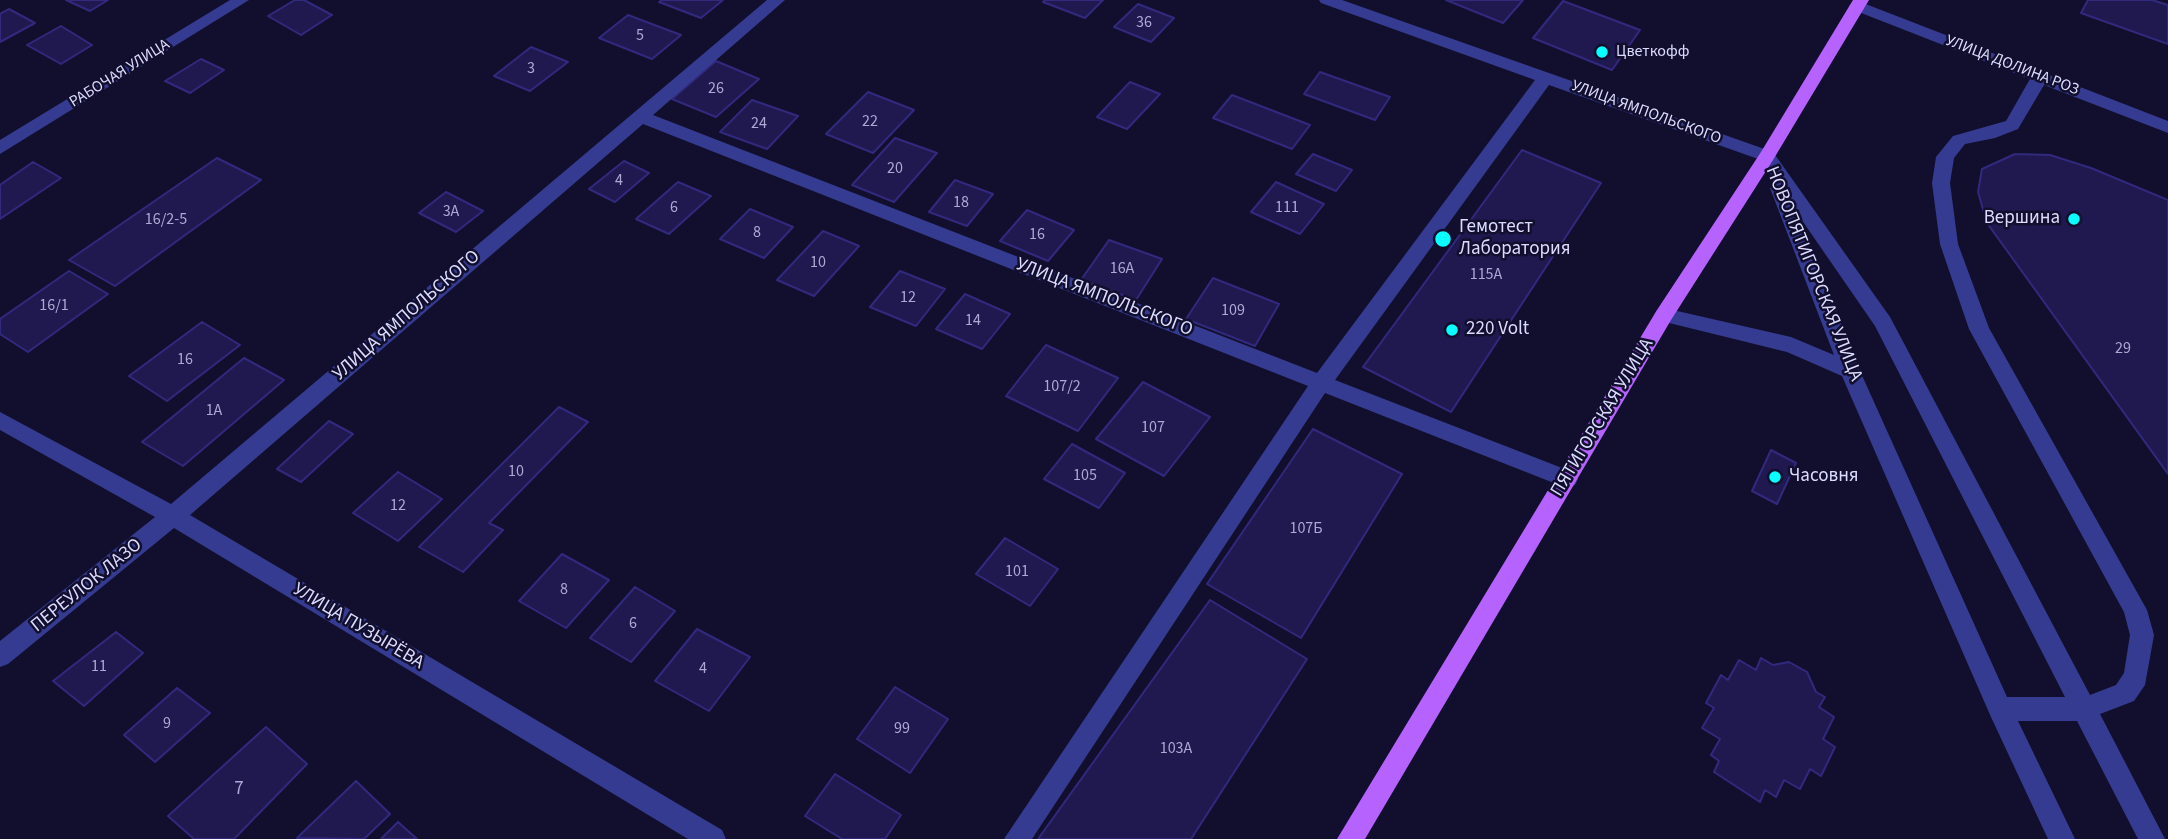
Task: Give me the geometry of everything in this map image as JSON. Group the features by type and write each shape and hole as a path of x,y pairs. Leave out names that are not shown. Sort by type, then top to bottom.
{"main road":[{"name":"ПЯТИГОРСКАЯ УЛИЦА","path":"1350,839 1664,315 1767,156 1859,3"}],"street":[{"name":"РАБОЧАЯ УЛИЦА","path":"0,148 240,0"},
{"name":"УЛИЦА ЯМПОЛЬСКОГО","path":"173,516 777,0"},
{"name":"УЛИЦА ЯМПОЛЬСКОГО","path":"1327,0 1767,156"},
{"name":"УЛИЦА ДОЛИНА РОЗ","path":"1859,3 2168,127"},
{"path":"2000,709 2084,709 2125,693 2136,677 2142,635 2135,610 1979,329 1953,256 1942,199 1943,168 1951,147 1959,140 1972,135 1989,134 2012,125 2040,77"},
{"path":"1017,839 1321,383 1545,78"},
{"name":"УЛИЦА ЯМПОЛЬСКОГО","path":"640,117 1567,479"},
{"name":"НОВОПЯТИГОРСКАЯ УЛИЦА","path":"1767,156 1850,371 2000,709 2062,839"},
{"name":"НОВОПЯТИГОРСКАЯ УЛИЦА","path":"1767,156 1883,322 2152,839"},
{"path":"1664,315 1791,345 1850,371"},
{"name":"УЛИЦА ПУЗЫРЁВА","path":"0,420 173,516 713,839"},
{"name":"ПЕРЕУЛОК ЛАЗО","path":"0,656 173,516"}],"building":[{"path":"66,0 108,0 90,11"},
{"path":"295,0 304,0 332,15 301,35 268,16"},
{"path":"723,0 701,18 659,2"},
{"path":"1103,0 1085,18 1043,2"},
{"path":"1446,0 1523,0 1503,23"},
{"path":"2088,0 2152,0 2168,5 2168,44 2081,13"},
{"path":"1563,1 1640,30 1612,70 1533,38"},
{"path":"1138,4 1174,18 1151,42 1114,27"},
{"path":"9,9 35,23 0,42 0,14"},
{"path":"628,15 681,35 652,59 599,38"},
{"path":"61,26 92,45 61,64 27,45"},
{"path":"531,47 568,62 530,91 494,76"},
{"path":"201,59 224,70 190,93 165,81"},
{"path":"716,61 759,79 716,117 672,99"},
{"path":"1320,72 1390,97 1375,120 1304,94"},
{"path":"1130,82 1160,94 1127,129 1097,117"},
{"path":"868,92 914,110 873,153 826,134"},
{"path":"1232,95 1310,125 1292,149 1213,118"},
{"path":"752,100 798,116 767,149 720,132"},
{"path":"895,138 937,153 894,202 852,185"},
{"path":"1522,150 1601,183 1451,412 1363,367"},
{"path":"1313,154 1352,170 1336,191 1296,174"},
{"path":"2015,154 2050,155 2091,168 2168,200 2168,474 1987,223 1978,192 1982,169"},
{"path":"217,158 261,180 115,286 69,260"},
{"path":"624,161 649,173 615,202 589,189"},
{"path":"33,162 61,178 0,219 0,185"},
{"path":"955,180 993,194 967,226 929,212"},
{"path":"678,182 711,196 669,234 636,219"},
{"path":"1276,182 1324,204 1300,234 1251,212"},
{"path":"446,192 483,211 456,232 419,213"},
{"path":"750,209 793,227 764,258 720,239"},
{"path":"1027,210 1074,230 1048,261 1000,241"},
{"path":"823,231 859,246 814,296 777,280"},
{"path":"1109,240 1162,259 1136,300 1081,280"},
{"path":"69,271 108,294 28,352 0,334 0,319"},
{"path":"900,271 945,289 916,326 870,307"},
{"path":"1213,278 1279,304 1255,346 1186,319"},
{"path":"965,294 1010,314 982,349 936,329"},
{"path":"202,322 240,345 167,401 129,376"},
{"path":"1046,345 1118,378 1078,431 1006,396"},
{"path":"244,358 284,380 183,466 142,442"},
{"path":"1143,382 1210,417 1164,476 1096,439"},
{"path":"559,407 588,422 489,523 503,530 463,572 419,547"},
{"path":"329,421 353,434 301,482 277,469"},
{"path":"1313,429 1402,474 1301,638 1207,584"},
{"path":"1072,444 1125,473 1099,508 1044,479"},
{"path":"1771,450 1796,463 1777,504 1752,491"},
{"path":"398,472 442,499 398,541 353,513"},
{"path":"1005,538 1058,569 1030,606 976,574"},
{"path":"562,554 609,580 566,628 519,601"},
{"path":"635,587 675,611 631,662 590,638"},
{"path":"1210,600 1307,659 1191,839 1038,839"},
{"path":"697,629 750,657 709,711 655,681"},
{"path":"116,632 143,653 84,706 53,681"},
{"path":"1761,658 1773,665 1789,662 1807,672 1816,692 1825,697 1819,707 1834,717 1823,739 1835,747 1821,776 1810,769 1800,789 1784,780 1776,797 1765,790 1760,802 1714,772 1719,761 1711,755 1720,739 1702,728 1714,708 1706,703 1721,675 1728,680 1739,660 1756,670"},
{"path":"895,687 948,719 910,773 857,739"},
{"path":"177,688 210,713 155,762 124,735"},
{"path":"266,727 307,764 234,839 194,839 168,816"},
{"path":"835,774 901,815 885,839 842,839 805,816"},
{"path":"356,781 390,814 364,839 297,838"},
{"path":"398,822 417,839 381,839"}],"place":[{"name":"Цветкофф","path":"1602,52"},
{"name":"Вершина","path":"2074,219"},
{"name":"Гемотест Лаборатория","path":"1443,239"},
{"name":"220 Volt","path":"1452,330"},
{"name":"Часовня","path":"1775,477"}]}
